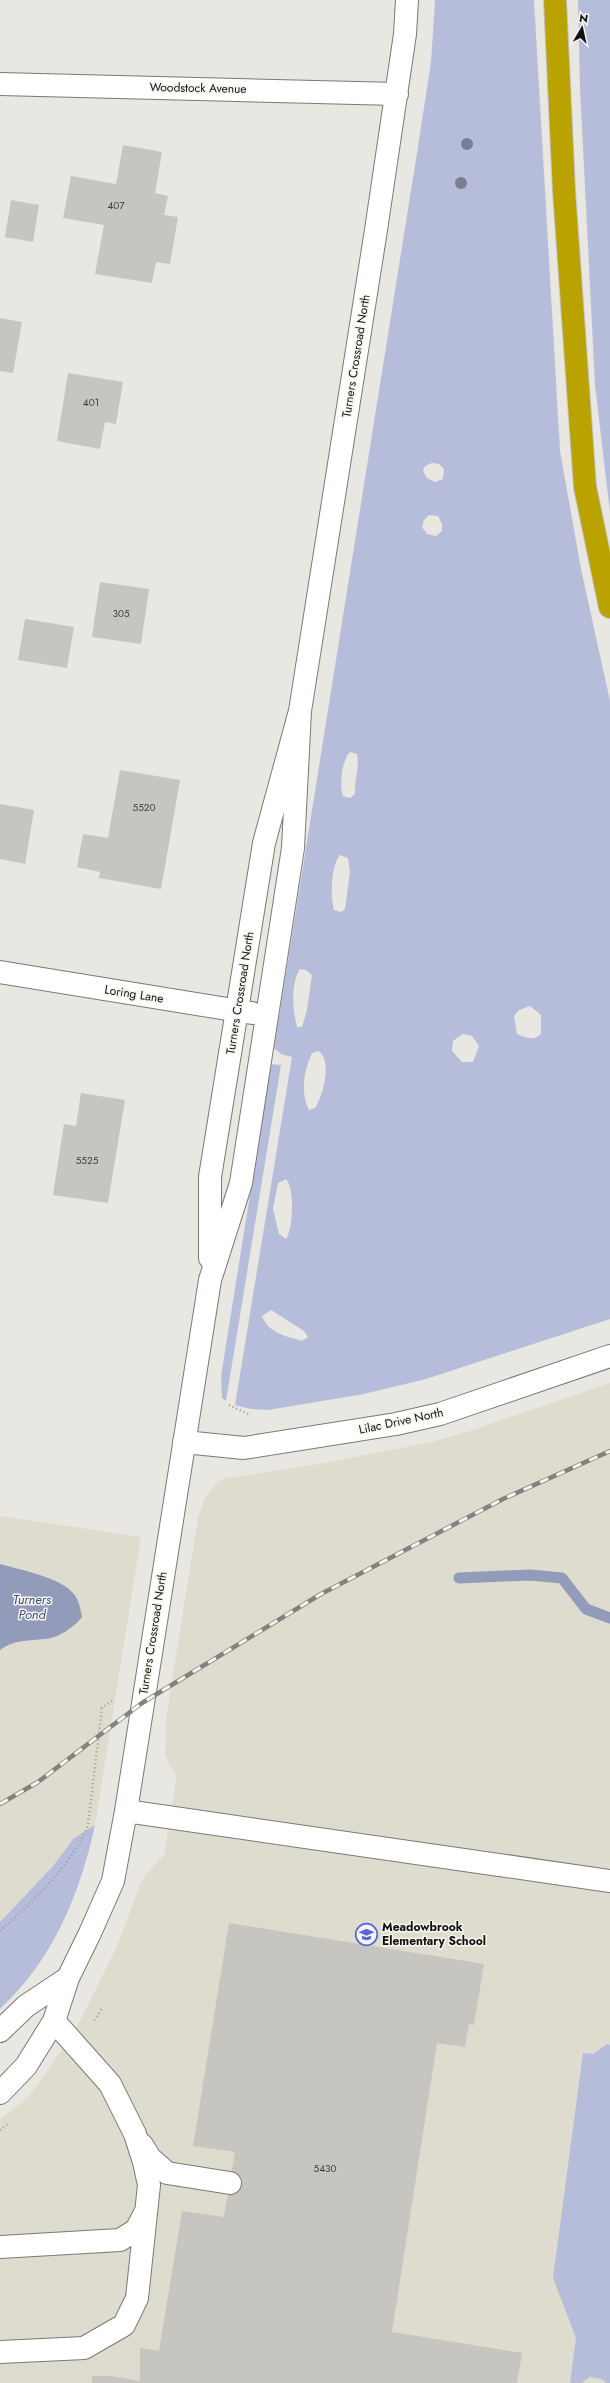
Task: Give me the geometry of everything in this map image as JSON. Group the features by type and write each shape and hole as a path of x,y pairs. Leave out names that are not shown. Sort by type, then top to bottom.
{"highway":[{"path":"556,0 564,191 585,487 610,607"}],"street":[{"name":"Turners Crossroad North","path":"0,2093 26,2066 54,2021 68,1978 90,1934 113,1880 126,1811 210,1280 241,1183 293,848 300,711 397,94 405,34 407,0"},
{"name":"Woodstock Avenue","path":"0,84 397,94"},
{"name":"Turners Crossroad North","path":"210,1280 210,1177 264,843 300,711"},
{"name":"Loring Lane","path":"0,972 267,1016"},
{"name":"Lilac Drive North","path":"184,1442 244,1448 396,1424 440,1414 610,1356"},
{"path":"126,1811 610,1881"},
{"name":"Turners Crossroad North","path":"0,2031 26,2006 68,1978"},
{"path":"54,2021 110,2084 135,2134 150,2158 168,2173 230,2183"},
{"path":"0,2352 84,2348 124,2325 137,2298 149,2185 135,2134"},
{"path":"149,2185 168,2173"},
{"path":"0,2247 120,2240 136,2230 146,2210"},
{"path":"120,2240 132,2247 141,2266"}],"path":[{"path":"229,1405 244,1413 256,1416"},
{"path":"0,1931 53,1878 84,1836 88,1825 102,1708"}],"shaded area":[{"path":"435,0 534,0 560,451 581,569 610,701 610,1319 426,1379 364,1394 268,1410 251,1409 235,1405 292,1057 281,1054 274,1048 431,62","holes":["432,463 439,464 444,469 443,479 435,482 427,478 423,471 425,466","429,515 438,516 442,524 442,531 436,536 427,534 422,527 424,520","350,752 357,754 358,764 355,794 350,798 343,796 341,786 345,761","340,855 348,858 350,872 345,909 341,912 334,910 332,889 333,874","300,969 306,970 312,975 307,1010 302,1027 297,1027 294,1013 295,982","530,1006 541,1015 541,1034 536,1038 527,1038 517,1034 514,1016 519,1010","463,1034 472,1036 479,1046 473,1062 462,1062 452,1051 453,1041","318,1051 323,1055 326,1069 321,1095 315,1108 309,1110 306,1103 304,1089 307,1067 312,1053","286,1179 289,1184 292,1199 290,1227 286,1239 279,1234 273,1209 278,1183","271,1310 304,1331 308,1337 302,1341 278,1333 269,1326 262,1316"]},
{"path":"578,0 610,0 610,512 595,385 580,88"},
{"path":"271,1064 281,1065 226,1401 222,1398 221,1376"},
{"name":"Meadowbrook Elementary School","path":"610,1383 610,2383 0,2383 0,2120 30,2095 62,2050 80,2021 117,1946 139,1887 146,1874 164,1855 177,1775 168,1763 165,1753 166,1719 198,1518 205,1497 219,1481 228,1478 319,1464 432,1442 467,1432"},
{"path":"0,1516 141,1537 95,1825 74,1838 53,1866 0,1922"},
{"path":"95,1825 81,1876 62,1924 35,1969 19,1990 0,2009 0,1922 53,1866 74,1838"},
{"path":"607,2044 610,2045 610,2383 606,2383 602,2379 590,2377 582,2383 570,2383 576,2338 553,2278 583,2053 593,2054"}],"water":[{"name":"Turners Pond","path":"0,1564 43,1576 64,1586 72,1592 77,1599 82,1617 75,1625 56,1637 16,1642 5,1646 0,1650"}],"building":[{"path":"123,145 162,152 155,193 168,196 164,215 178,217 170,264 156,262 152,283 95,274 104,225 63,218 71,176 116,184"},
{"path":"11,200 39,205 33,242 5,237"},
{"path":"0,318 22,322 13,373 0,371"},
{"path":"68,373 123,382 116,424 105,422 100,449 57,441"},
{"path":"100,582 149,589 141,644 92,637"},
{"path":"25,619 74,627 67,668 18,660"},
{"path":"120,770 180,780 161,889 99,878 100,872 77,867 83,834 108,838"},
{"path":"0,804 34,810 25,864 0,859"},
{"path":"81,1093 125,1100 108,1203 53,1195 64,1124 76,1126"},
{"name":"Meadowbrook Elementary School","path":"229,1923 484,1964 474,2025 469,2024 465,2047 437,2043 392,2332 522,2353 517,2383 92,2383 92,2376 111,2376 140,2381 140,2348 159,2351 182,2211 224,2217 235,2152 193,2146"}],"waterway":[{"path":"459,1578 530,1575 562,1578 586,1609 610,1618"}],"railway":[{"path":"0,1804 38,1782 142,1703 321,1594 503,1499 610,1451"}],"place":[{"name":"Meadowbrook Elementary School","path":"366,1934"}]}
